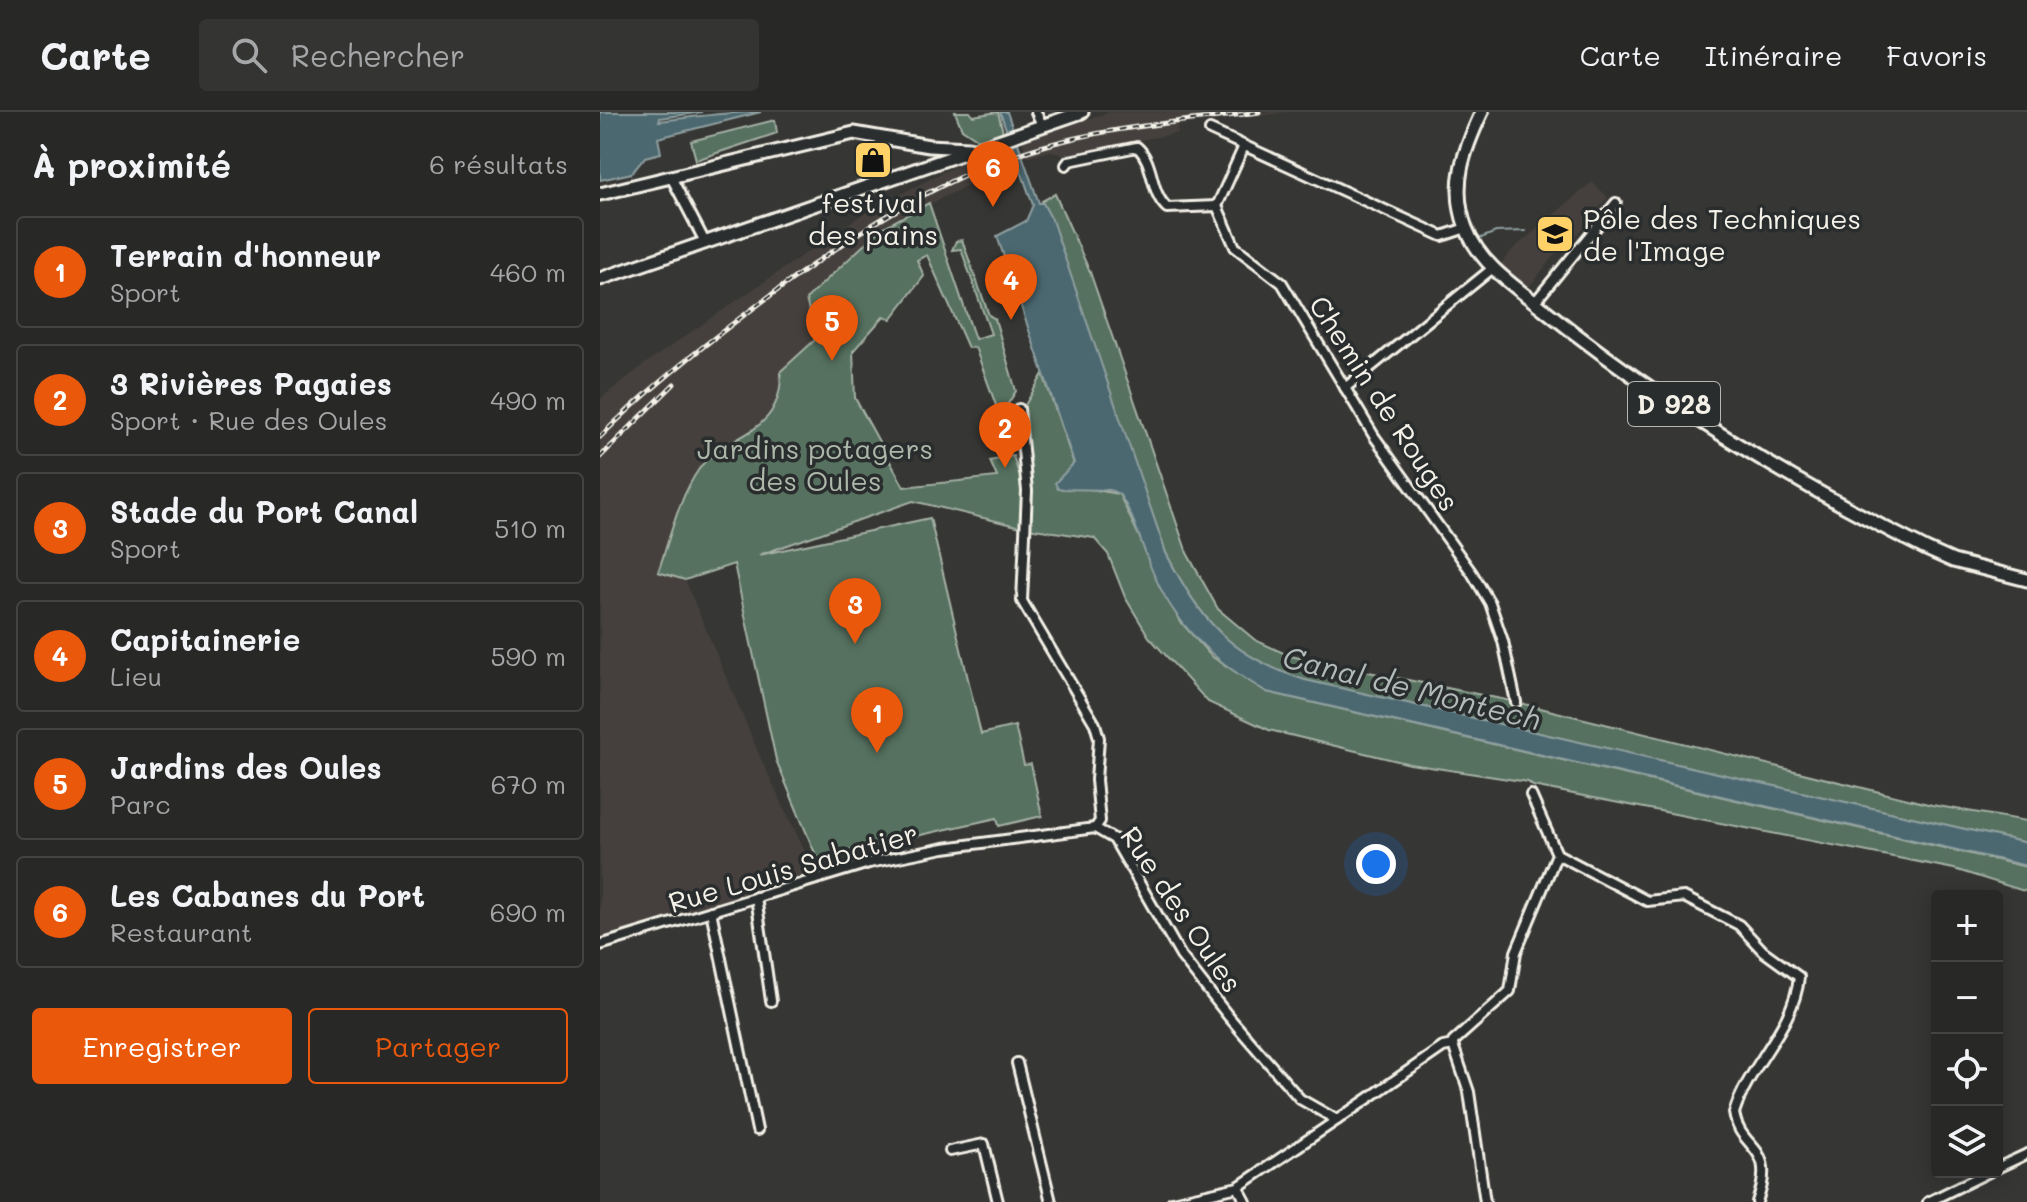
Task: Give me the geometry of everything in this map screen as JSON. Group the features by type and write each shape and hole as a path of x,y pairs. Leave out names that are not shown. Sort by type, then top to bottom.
{"main road":[{"path":"600,279 1082,112"},
{"name":"D 928","path":"1482,112 1461,163 1458,186 1466,228 1493,268 1641,382 1722,434 1884,527 1953,561 2027,580"},
{"path":"600,194 854,133 957,149 986,146"},
{"path":"919,170 930,163 931,151 923,144"}],"street":[{"path":"1036,112 1042,125"},
{"path":"1210,130 1442,236 1466,228"},
{"path":"1066,165 1069,161 1137,147 1145,154 1157,196 1167,208 1217,206 1244,146"},
{"path":"671,177 705,242"},
{"path":"1535,302 1616,203"},
{"name":"Chemin de Rouges","path":"1217,206 1235,247 1282,283 1345,388 1490,603 1503,641 1516,702"},
{"path":"1345,388 1493,268"},
{"name":"Rue des Oules","path":"1019,409 1027,491 1022,601 1095,724 1099,738 1096,780 1100,821 1095,828 1114,839 1181,956 1229,1017 1300,1099 1337,1120"},
{"path":"1531,795 1557,854 1647,901 1684,897 1739,925 1763,951 1799,977 1797,996 1785,1023 1762,1055 1734,1113 1742,1133 1759,1150 1763,1170 1757,1202"},
{"name":"Rue Louis Sabatier","path":"600,945 869,863 944,848 1095,828"},
{"path":"1172,1202 1238,1187 1443,1047 1453,1045 1466,1029 1510,991 1516,952 1557,854"},
{"path":"756,897 771,1001"},
{"path":"711,911 757,1130"},
{"path":"1453,1045 1460,1055 1469,1092 1485,1202"},
{"path":"1017,1063 1051,1202"},
{"path":"950,1151 984,1144 998,1202"},
{"path":"2003,1165 2027,1154"},
{"path":"1928,1202 1977,1178"},
{"path":"1238,1187 1246,1202"}],"shaded area":[{"path":"1109,112 1290,112 1177,125 1178,133 1062,155 1051,151 1027,157 1022,141"},
{"path":"1008,146 1014,162 882,228 809,295 806,299 816,339 781,371 781,385 773,410 752,431 702,465 659,572 685,580 762,761 809,860 817,869 755,894 600,941 600,399 646,363 864,213 959,164"},
{"name":"Pôle des Techniques de l'Image","path":"1592,182 1608,197 1575,237 1567,239 1529,287 1501,264 1512,250"}],"green space":[{"path":"955,112 970,112 973,116 998,112 1003,132 980,141 962,129"},
{"path":"775,120 777,133 696,160 691,141"},
{"path":"1055,194 1090,272 1187,553 1218,609 1255,640 1290,656 1516,702 1932,805 2027,821 2027,843 1304,680 1256,660 1220,633 1206,617 1166,553 1042,201"},
{"name":"Jardins potagers des Oules","path":"929,203 975,339 991,334 961,249 952,250 956,241 962,240 989,315 995,319 1016,391 1006,407 998,411 975,347 968,348 927,255 917,260 924,276 891,319 884,316 853,351 855,398 904,487 997,477 990,461 1013,456 1019,474 1026,473 1025,528 913,501 759,555 930,518 981,734 1015,726 1024,765 1031,764 1042,816 999,826 997,818 817,858 776,760 734,564 685,580 658,572 680,506 699,469 723,447 763,422 779,393 781,371 816,339 806,299 882,228"},
{"path":"1043,374 1074,464 1056,483 1119,494 1179,620 1211,656 1267,692 2027,867 2027,892 1954,869 1533,786 1528,782 1410,764 1269,730 1208,702 1149,637 1125,597 1108,554 1094,538 1027,528 1029,463 1024,407"}],"water":[{"path":"600,112 702,112 660,118 659,121 761,112 658,138 661,153 645,157 632,173 600,180"},
{"path":"1000,112 1007,112 1039,203 1043,203 1052,220 1166,553 1206,617 1237,647 1257,660 1305,680 2027,843 2027,866 1267,692 1230,668 1198,640 1171,607 1119,494 1110,490 1058,489 1055,483 1074,463 997,236 1026,221 1033,205"}],"waterway":[{"path":"1481,238 1496,232 1526,231"}],"railway":[{"path":"600,437 659,383 742,317 860,233 928,193 999,161 1064,141 1119,130 1259,112"},
{"path":"600,457 674,384"}],"place":[{"name":"festival des pains","path":"873,160"},
{"name":"Les Cabanes du Port","path":"993,207"},
{"name":"Pôle des Techniques de l'Image","path":"1555,234"},
{"name":"Capitainerie","path":"1011,320"},
{"name":"Jardins des Oules","path":"832,361"},
{"name":"3 Rivières Pagaies","path":"1005,468"},
{"name":"Stade du Port Canal","path":"855,644"},
{"name":"Terrain d'honneur","path":"877,753"}],"water label":[{"name":"Canal de Montech","path":"1412,687"}]}
